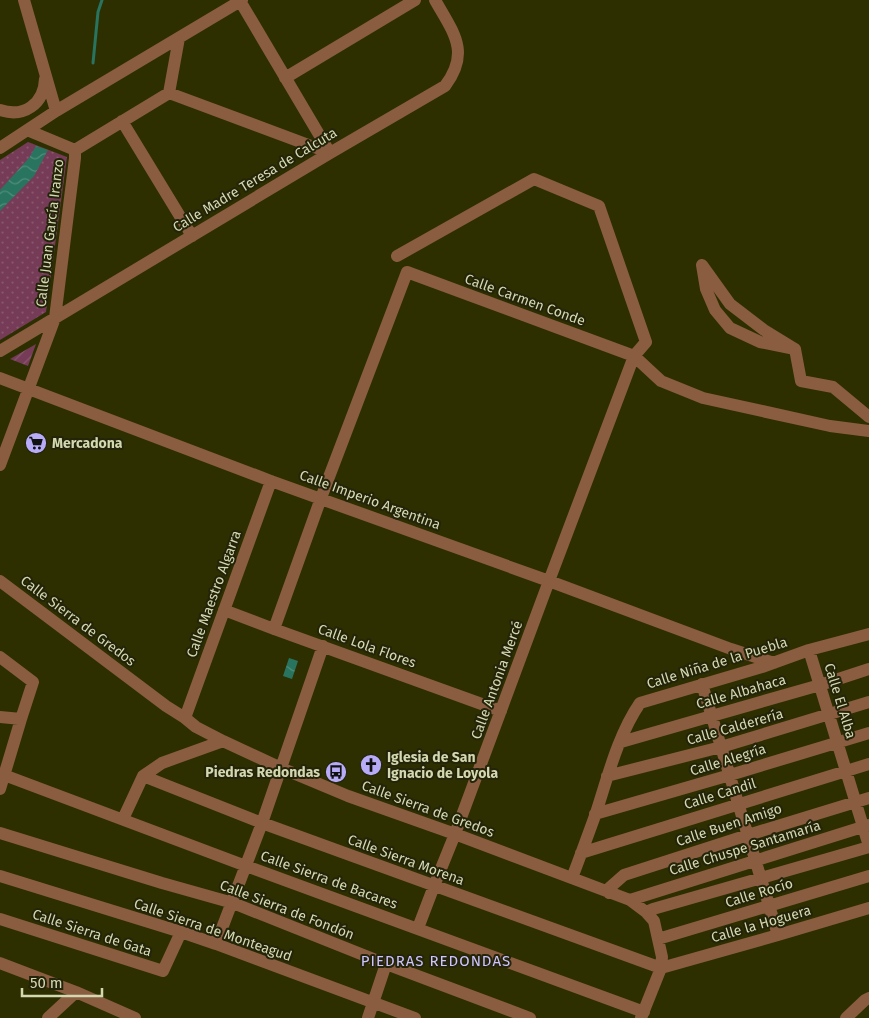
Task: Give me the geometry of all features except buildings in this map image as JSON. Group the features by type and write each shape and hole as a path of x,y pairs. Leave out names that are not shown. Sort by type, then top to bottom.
{"street":[{"path":"24,0 56,111"},
{"path":"285,78 415,0"},
{"name":"Calle Madre Teresa de Calcuta","path":"0,351 445,86 453,75 458,49 456,36 435,0"},
{"path":"0,148 56,111 241,1 330,153"},
{"path":"27,130 75,150 169,93 179,38"},
{"path":"0,110 16,112 33,106 40,98 44,88 45,74"},
{"path":"169,93 330,153"},
{"path":"122,121 192,236"},
{"name":"Calle Juan García Iranzo","path":"0,465 55,318 75,150"},
{"path":"396,256 534,180 600,206 646,342 634,356 549,581"},
{"path":"795,350 760,342 730,328 715,310 706,289 702,266 730,304 764,330 795,350 801,381 833,387 869,417"},
{"name":"Calle Carmen Conde","path":"321,498 407,272 634,356"},
{"path":"634,356 661,381 703,398 830,426 869,431"},
{"name":"Calle Imperio Argentina","path":"0,378 271,481 774,663"},
{"name":"Calle Maestro Algarra","path":"185,718 271,481"},
{"path":"274,629 321,498"},
{"name":"Calle Sierra de Gredos","path":"0,581 166,706 196,727 223,741 348,796 456,834 630,900 646,912"},
{"name":"Calle Antonia Mercé","path":"418,928 456,834 549,581"},
{"name":"Calle Lola Flores","path":"224,610 501,711"},
{"name":"Calle Niña de la Puebla","path":"572,878 607,776 630,717 640,703 774,663 809,650 869,634"},
{"path":"216,944 262,823 323,646"},
{"path":"731,649 736,674"},
{"name":"Calle El Alba","path":"809,650 856,802 866,826 869,846"},
{"path":"0,657 34,682 20,719 0,789"},
{"name":"Calle Albahaca","path":"621,742 820,685 869,669"},
{"path":"702,684 778,935"},
{"name":"Calle Calderería","path":"607,776 722,747 869,702"},
{"path":"0,717 20,719"},
{"name":"Calle Alegría","path":"595,814 730,776 869,733"},
{"path":"122,819 143,776 162,763 223,741"},
{"name":"Calle Candil","path":"581,854 869,764"},
{"name":"Calle Sierra de Bacares","path":"4,775 418,928 643,1015"},
{"name":"Calle Sierra Morena","path":"143,776 262,823 661,968"},
{"name":"Calle Buen Amigo","path":"609,893 607,890 624,875 869,798"},
{"name":"Calle Chuspe Santamaría","path":"630,900 866,826"},
{"name":"Calle Sierra de Fondón","path":"0,833 233,903 386,964 530,1018"},
{"path":"643,1015 661,968 662,957 654,921 646,912 869,846"},
{"name":"Calle Sierra de Monteagud","path":"0,876 181,932 415,1018"},
{"name":"Calle Rocío","path":"658,939 869,876"},
{"name":"Calle la Hoguera","path":"661,968 869,908"},
{"name":"Calle Sierra de Gata","path":"0,919 164,971 181,932"},
{"path":"0,963 76,992 135,1018"},
{"path":"368,1018 386,964"},
{"path":"48,1018 76,992"},
{"path":"846,1018 869,998"}],"shaded area":[{"path":"28,142 67,157 46,312 0,340 0,160"},
{"path":"36,344 28,366 10,359"}],"water":[{"path":"36,146 48,150 34,176 0,211 0,190 29,158"},
{"path":"289,658 298,661 292,679 283,676"}],"waterway":[{"path":"93,63 98,12 102,0"}],"place":[{"name":"Mercadona","path":"36,443"},
{"name":"Iglesia de San Ignacio de Loyola","path":"371,765"},
{"name":"Piedras Redondas","path":"336,772"}],"district":[{"name":"PIEDRAS REDONDAS","path":"436,961"}]}
